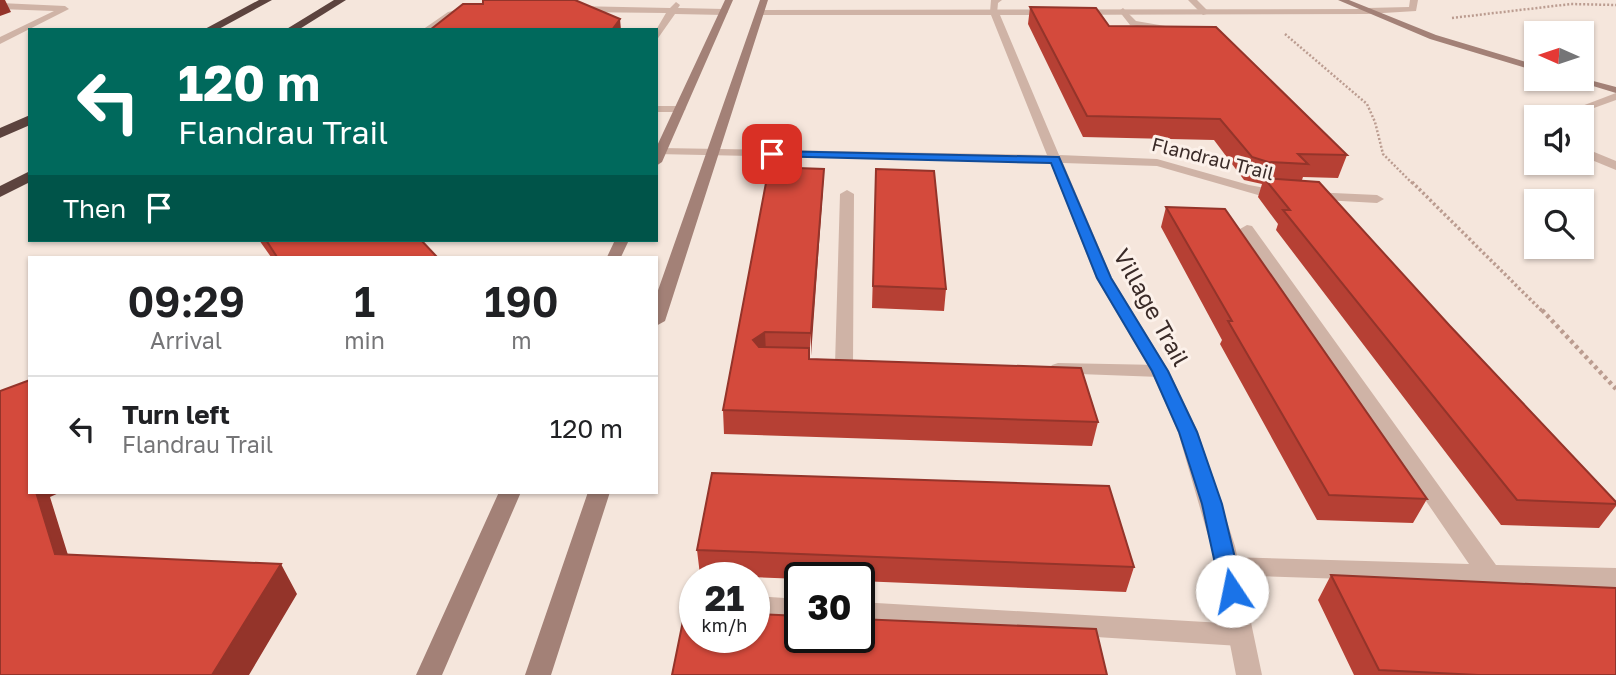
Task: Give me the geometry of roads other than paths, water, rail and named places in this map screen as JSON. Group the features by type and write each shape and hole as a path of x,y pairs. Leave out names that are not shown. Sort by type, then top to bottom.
{"highway":[{"path":"212,28 267,0"},
{"path":"293,28 341,0"},
{"path":"0,134 28,120"},
{"path":"0,192 28,177"}],"street":[{"path":"658,34 679,0"},
{"path":"658,155 729,0"},
{"path":"658,315 764,0"},
{"path":"1192,0 1206,13"},
{"path":"1342,0 1454,43 1524,64"},
{"path":"760,12 996,6 1206,13 1367,11 1413,9 1413,0"},
{"path":"0,6 65,9 0,41"},
{"name":"Village Trail","path":"996,6 1104,278 1160,371 1201,466 1227,566 1249,675"},
{"path":"429,28 451,13 481,9"},
{"path":"568,9 724,12"},
{"path":"1123,11 1133,23 1147,27 1183,28"},
{"path":"1594,84 1616,90"},
{"path":"1592,105 1616,96"},
{"path":"658,109 680,109"},
{"name":"Flandrau Trail","path":"658,155 713,153 1148,161 1269,193 1377,199"},
{"path":"1594,156 1616,166"},
{"path":"844,365 847,194"},
{"path":"1247,229 1489,574"},
{"path":"1036,369 1160,371"},
{"path":"429,675 509,494"},
{"path":"538,675 598,494"},
{"path":"1227,566 1616,578"},
{"path":"875,613 1240,635"}]}
